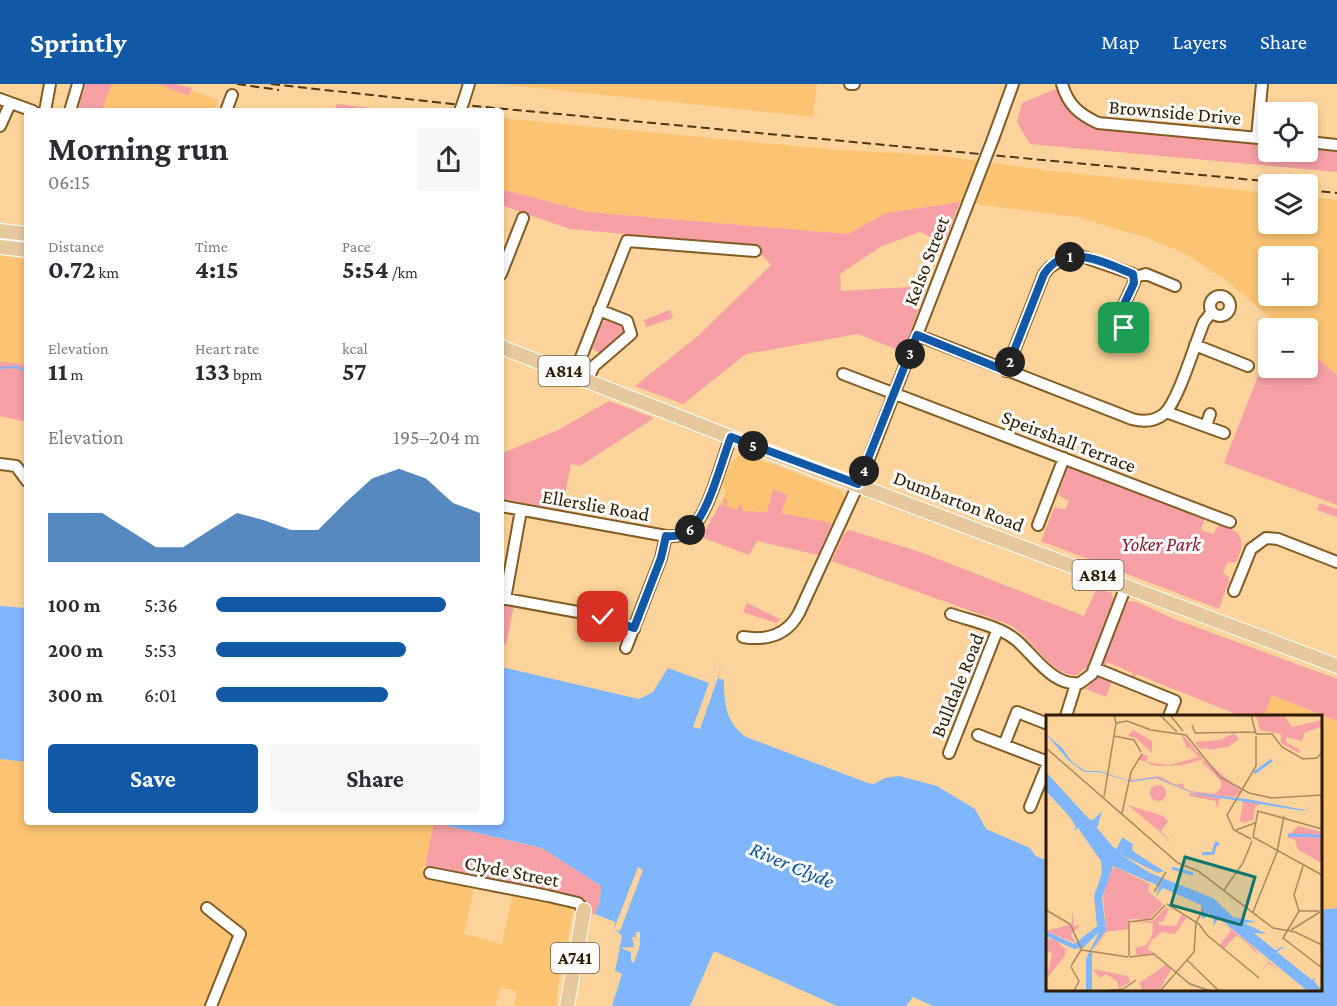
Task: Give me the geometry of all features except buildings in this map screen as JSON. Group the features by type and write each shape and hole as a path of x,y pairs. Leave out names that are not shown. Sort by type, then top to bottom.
{"main road":[{"path":"0,231 24,234"},
{"path":"0,247 24,250"},
{"name":"Dumbarton Road","path":"504,348 731,437 1337,666"},
{"name":"A741","path":"567,1006 584,910"}],"street":[{"path":"46,108 50,84"},
{"path":"71,108 78,84"},
{"path":"461,108 469,84"},
{"name":"Kelso Street","path":"744,637 774,636 792,624 858,484 1013,84"},
{"name":"Brownside Drive","path":"1062,84 1069,102 1080,114 1098,123 1257,138"},
{"path":"1257,138 1262,84"},
{"path":"227,108 232,95"},
{"path":"0,126 5,102 24,108"},
{"path":"1318,143 1337,145"},
{"path":"504,266 523,218"},
{"path":"580,377 599,310 627,241 756,250"},
{"path":"1006,371 1044,274 1054,263 1071,257 1086,256 1135,277 1146,274 1175,285"},
{"path":"1120,313 1135,277"},
{"path":"580,377 628,340 631,332 629,324 624,319 599,310"},
{"path":"917,335 1132,419 1152,420 1166,412 1206,319 1211,313"},
{"path":"1195,345 1248,366"},
{"name":"Speirshall Terrace","path":"843,374 1230,522"},
{"path":"1166,412 1224,433"},
{"path":"1206,426 1210,414"},
{"name":"Ellerslie Road","path":"504,507 666,536 681,535 695,525 707,501 731,437"},
{"path":"1038,525 1064,458"},
{"path":"0,464 16,466 24,477"},
{"path":"504,593 521,510"},
{"path":"626,648 661,558 666,536"},
{"path":"1234,591 1251,549 1260,540 1278,539 1337,562"},
{"path":"1067,715 1076,684 1089,678 1094,668 1126,586"},
{"path":"504,598 600,616 634,628"},
{"path":"951,614 1016,640 1045,669 1076,684"},
{"name":"Bulldale Road","path":"949,753 998,631"},
{"path":"1094,668 1175,701 1170,715"},
{"path":"1004,745 1017,712 1046,724"},
{"path":"978,735 1046,763"},
{"path":"1030,807 1046,766"},
{"name":"Clyde Street","path":"430,873 578,903 584,910"},
{"path":"207,908 240,934 211,1006"}],"shaded area":[{"path":"86,84 175,84 218,100 215,108 79,108"},
{"path":"500,84 817,84 813,117"},
{"path":"504,118 837,150 936,155 1051,171 1258,192 1258,234 1318,234 1318,198 1337,200 1337,375 1318,359 1318,318 1271,318 1226,280 1184,253 1148,238 1077,217 960,202 886,213 848,234 588,212 504,190"},
{"path":"0,255 24,259 24,364 0,362"},
{"path":"741,454 842,491 845,501 836,524 784,513 739,513 719,507 726,492 722,483 730,464"},
{"path":"1271,695 1322,715 1264,715"},
{"path":"1322,715 1337,721 1337,908 1322,910"},
{"path":"0,759 24,762 24,825 434,825 425,865 427,878 474,889 464,934 502,944 512,896 515,894 573,908 565,953 562,955 556,1006 514,1006 517,991 500,988 495,1006 0,1006"}],"green space":[{"path":"86,84 112,84 102,108 79,108"},
{"path":"158,84 175,84 192,88 188,96"},
{"path":"1056,89 1079,119 1096,126 1258,144 1258,162 1318,162 1318,149 1337,151 1337,172 1030,144 1017,122 1022,103"},
{"path":"337,104 370,108 335,108"},
{"path":"504,190 588,212 848,234 886,213 960,202 944,243 920,232 882,246 840,274 841,291 927,286 903,352 858,334 746,354 683,404 635,386 698,336 771,265 754,246 570,229 504,206"},
{"path":"670,310 673,318 646,327 644,320"},
{"path":"607,319 622,324 625,334 602,354 592,349 602,323"},
{"path":"1318,359 1337,375 1337,505 1224,463 1258,376 1258,378 1318,378"},
{"path":"0,362 24,364 24,421 0,416"},
{"path":"609,401 654,418 580,466 571,464 562,510 504,500 504,453 558,430"},
{"name":"Yoker Park","path":"1068,467 1202,518 1204,520 1201,530 1213,534 1219,525 1237,533 1242,542 1241,548 1236,562 1227,563 1223,573 1229,577 1229,581 1219,609 1041,541 1054,508 1066,509 1069,501 1058,495"},
{"path":"773,489 788,495 781,513 832,523 818,555 757,541 749,555 701,537 720,505 724,506 723,498 728,500 726,506 737,510 739,505 742,505 742,511 767,512"},
{"path":"1319,503 1337,509 1337,517 1317,510"},
{"path":"849,530 920,552 1084,616 1097,588 1112,593 1113,601 1087,667 1077,675 1068,674 1051,664 1010,625 832,561 844,534"},
{"path":"1128,601 1137,602 1174,619 1337,679 1337,721 1272,695 1264,715 1238,715 1136,674 1133,680 1131,679 1133,673 1107,662 1104,669 1101,667"},
{"path":"747,603 780,619 776,623 743,612"},
{"path":"504,604 514,606 506,645 504,645"},
{"path":"1098,674 1111,683 1106,697 1086,689"},
{"path":"434,825 443,825 542,848 601,886 600,902 595,914 430,869 425,865"}],"water":[{"path":"0,606 24,608 24,762 0,759"},
{"name":"River Clyde","path":"717,661 723,663 718,678 724,680 730,719 746,737 868,783 874,784 885,778 899,776 937,786 975,809 986,829 1030,848 1036,856 1046,861 1046,991 1322,991 1322,910 1337,908 1337,1006 933,1006 913,997 906,1006 837,1006 714,951 690,1006 612,1006 622,974 615,971 622,936 614,928 615,922 595,914 600,902 601,886 542,848 444,825 504,825 504,668 639,699 653,692 668,668 709,683"}],"pier":[{"path":"717,661 723,663 700,729 693,727"},
{"path":"638,867 643,870 620,931 614,929"},
{"path":"636,932 640,932 640,945 634,963 631,961 631,952 620,948 634,947 632,937 636,937"}],"waterway":[{"path":"0,368 17,367 24,370"}],"railway":[{"path":"237,84 279,90"},
{"path":"271,84 495,108"},
{"path":"504,109 1258,180"},
{"path":"1318,191 1337,193"}],"route":[{"path":"603,617 634,628 661,558 666,536 681,535 695,525 707,501 731,437 858,484 917,335 1006,371 1044,274 1054,263 1065,258 1086,256 1133,274 1135,281 1120,313 1126,321 1124,328"}]}
